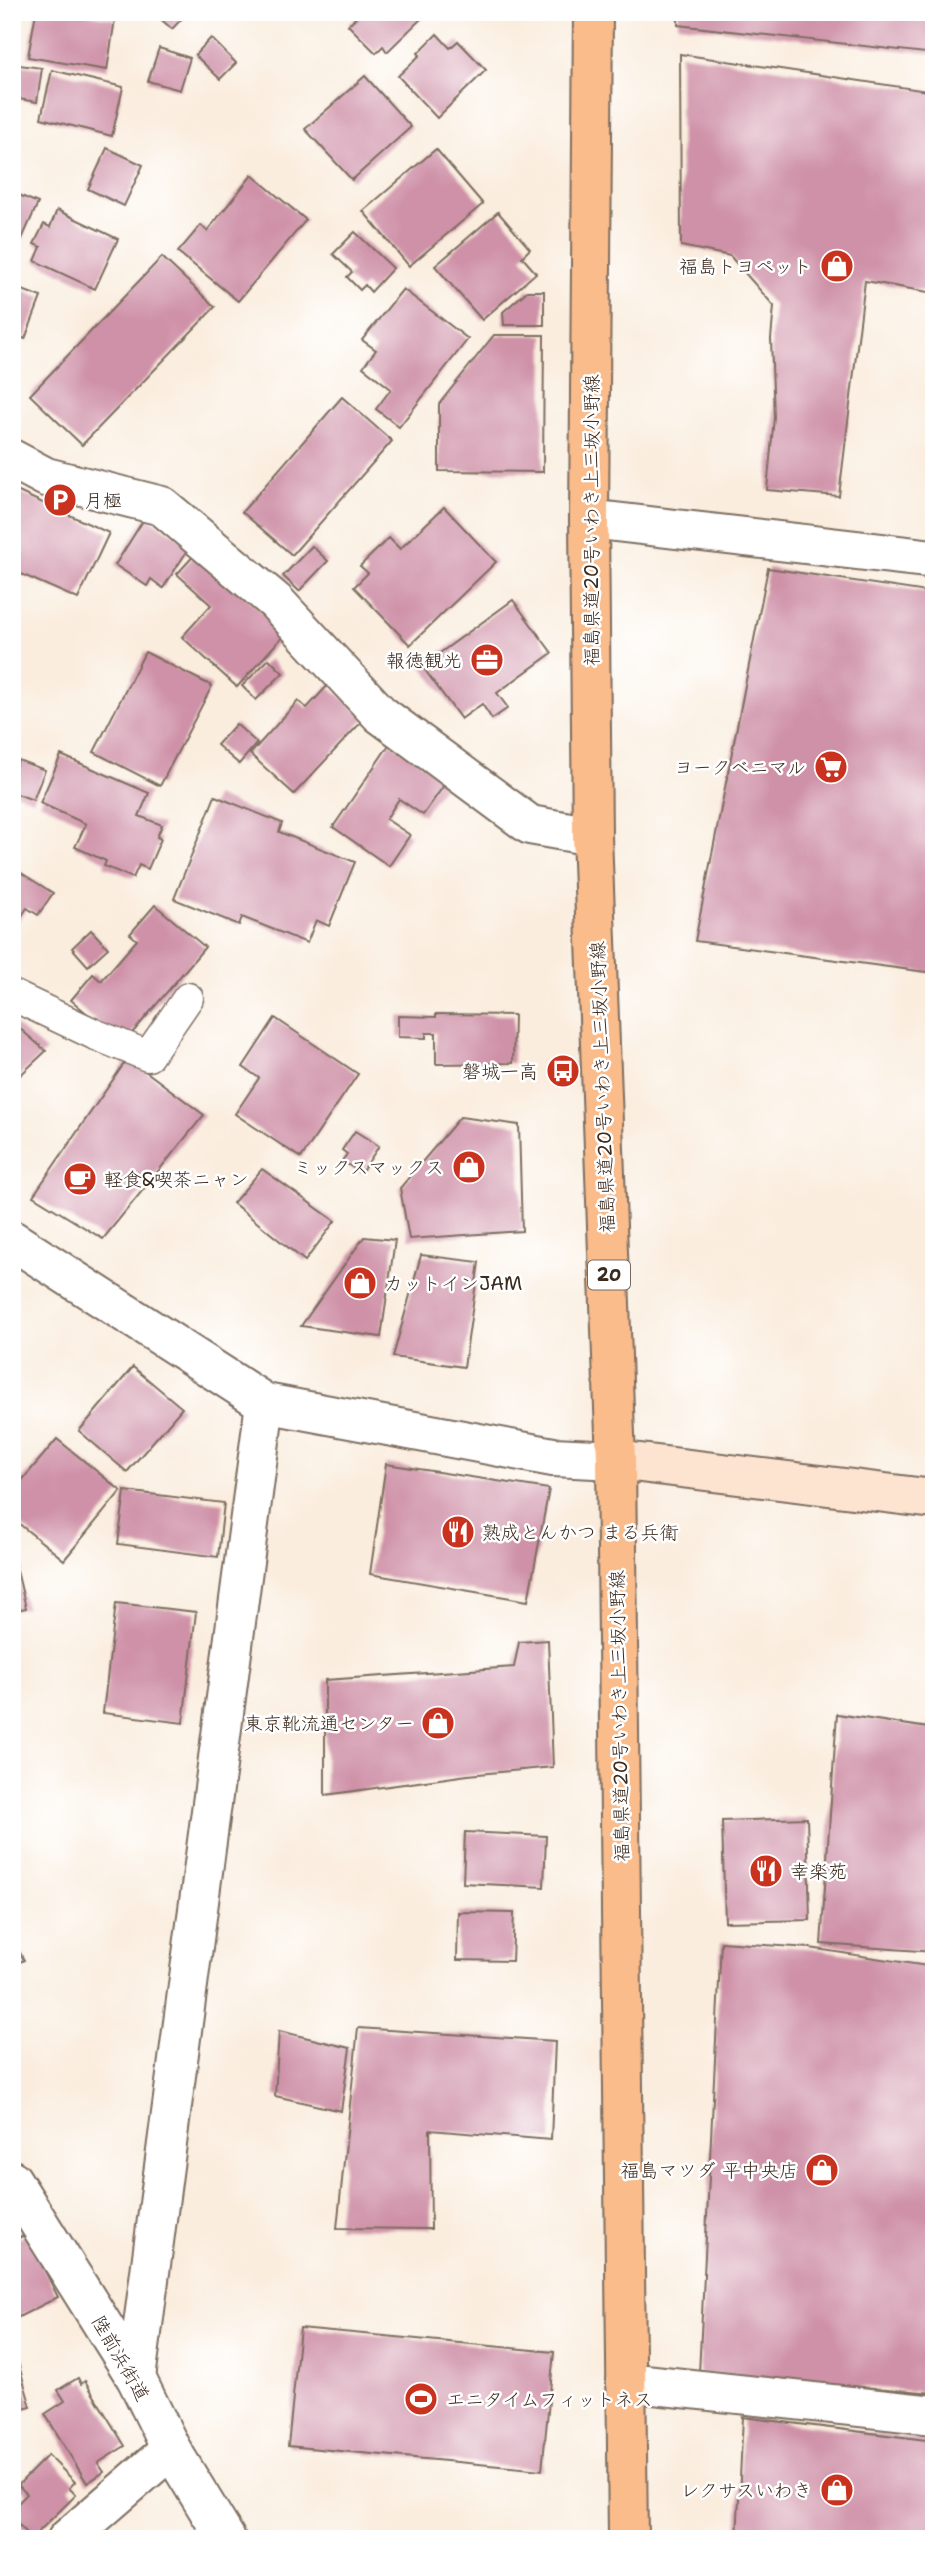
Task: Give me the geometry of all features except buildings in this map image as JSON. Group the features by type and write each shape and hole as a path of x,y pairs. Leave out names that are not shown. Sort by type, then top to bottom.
{"main road":[{"name":"福島県道20号いわき上三坂小野線","path":"593,12 589,519 592,836 616,1460 628,2539"}],"street":[{"path":"12,459 46,477 162,506 276,602 380,714 530,825 592,836"},
{"path":"589,519 934,559"},
{"path":"12,1240 265,1403 553,1457 616,1460 934,1499"},
{"path":"136,2378 265,1403"},
{"name":"陸前浜街道","path":"12,2180 136,2378 171,2449 226,2539"},
{"path":"626,2382 934,2415"},
{"path":"67,2539 171,2449"}],"lane":[{"path":"12,995 94,1034 148,1055 188,998"}],"place":[{"name":"福島トヨペット","path":"837,266"},
{"name":"月極","path":"60,500"},
{"name":"報徳観光","path":"487,660"},
{"name":"ヨークベニマル","path":"831,767"},
{"name":"磐城一高","path":"563,1071"},
{"name":"ミックスマックス","path":"469,1167"},
{"name":"軽食&喫茶ニャン","path":"80,1179"},
{"name":"カットインJAM","path":"360,1283"},
{"name":"熟成とんかつ まる兵衛","path":"458,1532"},
{"name":"東京靴流通センター","path":"438,1723"},
{"name":"幸楽苑","path":"766,1871"},
{"name":"福島マツダ 平中央店","path":"822,2170"},
{"name":"エニタイムフィットネス","path":"421,2399"},
{"name":"レクサスいわき","path":"837,2490"}]}
